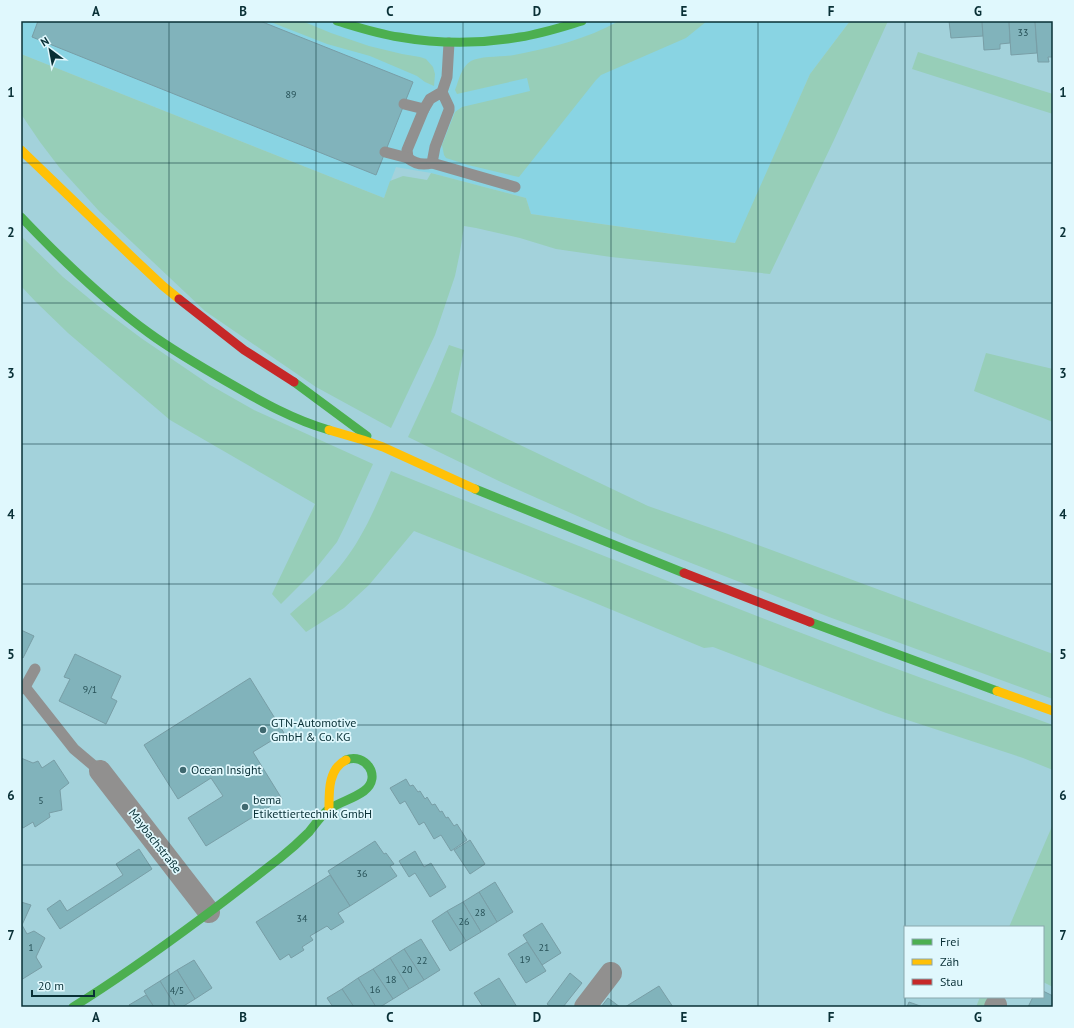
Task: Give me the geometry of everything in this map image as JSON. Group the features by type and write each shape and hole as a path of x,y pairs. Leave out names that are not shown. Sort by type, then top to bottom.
{"main road":[{"path":"337,21 372,32 397,37 424,41 449,42 496,41 517,38 563,28 582,21"},
{"path":"21,150 163,286 193,311 244,350 301,388 381,446"},
{"path":"21,217 71,268 129,318 174,350 265,403 315,426 381,446 456,480 669,568 839,634 1053,711"},
{"path":"73,1007 107,986 254,878 302,839 329,809 362,792 371,782 372,774 363,761 354,758 346,760 334,771 331,778 329,809"}],"street":[{"name":"Maybachstraße","path":"100,771 209,912"},
{"path":"586,1007 611,973"}],"lane":[{"path":"408,158 407,150 424,109 428,102 442,92 447,77 449,42"},
{"path":"432,163 435,147 449,110 442,92"},
{"path":"404,104 424,109"},
{"path":"385,152 408,158 422,164 432,163 515,187"},
{"path":"35,669 23,688 74,749 100,771"}],"shaded area":[{"path":"21,21 850,21 810,74 736,243 531,214 526,198 431,173 396,167 384,198 21,54"}],"green space":[{"path":"268,21 302,21 369,46 426,59 433,67 435,74 434,86 417,76 370,56 327,44"},
{"path":"619,21 707,21 686,38 601,75 519,177 468,165 446,158 442,145 455,112 462,107 530,91 527,78 457,94 455,90 461,74 471,61 480,58 514,55 555,46 594,33"},
{"path":"850,21 888,21 834,140 770,274 611,257 556,249 520,238 464,226 455,276 435,335 391,428 316,387 205,311 99,211 59,167 21,114 21,54 384,198 390,181 403,176 427,180 431,173 526,198 531,214 735,243 810,74"},
{"path":"918,52 1053,94 1053,114 912,69"},
{"path":"21,236 63,277 97,305 141,338 210,385 254,410 373,464 337,542 313,572 281,604 272,594 315,504 170,420 68,333 21,286"},
{"path":"449,345 464,350 451,412 648,506 1053,654 1053,699 829,617 627,538 503,483 408,437"},
{"path":"986,353 1053,369 1053,422 974,391"},
{"path":"391,471 608,558 854,653 1053,725 1053,770 1023,758 886,713 713,647 704,648 414,531 369,585 344,608 306,632 290,614 330,578 349,555 369,520"},
{"path":"1053,824 1053,987 1044,982 1044,926 1009,926"},
{"path":"980,998 990,998 985,1007 976,1007"}],"building":[{"path":"38,21 260,21 413,82 376,175 32,37"},
{"path":"949,21 982,21 983,36 951,38"},
{"path":"982,21 1009,21 1010,43 1000,44 1000,49 984,50"},
{"path":"1009,21 1035,21 1037,53 1011,55"},
{"path":"1035,21 1053,21 1053,57 1048,57 1049,62 1038,62"},
{"path":"21,630 34,636 23,658 21,657"},
{"path":"75,654 121,676 111,698 117,701 106,724 59,701 70,679 64,677"},
{"path":"250,678 284,733 253,752 282,799 206,846 188,818 223,796 211,778 178,799 144,745"},
{"path":"21,758 33,763 38,761 42,768 54,760 69,783 60,790 62,810 49,813 50,817 35,827 33,822 23,828 21,825"},
{"path":"406,779 410,786 413,785 418,792 420,791 425,799 427,797 432,805 435,804 440,812 442,811 446,818 448,817 454,826 457,824 467,840 451,851 441,835 434,839 424,822 419,825 405,801 400,804 390,788"},
{"path":"470,840 485,864 470,874 454,850"},
{"path":"375,841 384,854 386,853 394,864 390,866 397,876 350,906 328,871"},
{"path":"139,849 152,869 60,929 47,909 60,900 67,911 123,875 116,864"},
{"path":"415,851 424,867 431,863 446,887 430,897 415,873 409,877 399,861"},
{"path":"330,875 350,906 338,913 344,922 331,930 327,926 310,936 313,940 302,947 304,950 291,958 289,954 280,960 256,922"},
{"path":"495,882 513,912 497,922 479,892"},
{"path":"479,892 497,922 481,932 463,902"},
{"path":"21,902 31,905 22,925 27,934 34,931 45,938 36,957 42,967 21,980"},
{"path":"463,902 481,932 466,941 447,911"},
{"path":"447,911 466,941 450,951 432,921"},
{"path":"542,923 561,953 542,965 523,935"},
{"path":"421,939 440,970 424,980 404,949"},
{"path":"527,942 546,971 526,983 508,954"},
{"path":"404,949 424,980 409,989 390,958"},
{"path":"390,958 409,989 393,999 373,969"},
{"path":"194,960 212,988 195,999 177,970"},
{"path":"373,969 393,999 380,1007 376,1007 358,978"},
{"path":"177,970 195,999 182,1007 176,1007 160,981"},
{"path":"570,973 582,983 563,1007 551,1007 547,1004"},
{"path":"358,978 376,1007 354,1007 342,989"},
{"path":"499,978 517,1007 483,1007 474,993"},
{"path":"160,981 176,1007 154,1007 144,991"},
{"path":"659,986 673,1007 625,1007"},
{"path":"342,989 354,1007 333,1007 327,998"},
{"path":"1044,992 1053,996 1053,1007 1028,1007 1032,998 1044,998"},
{"path":"146,995 154,1007 130,1007 129,1005"},
{"path":"608,998 620,1007 601,1007"},
{"path":"909,1002 923,1007 907,1007"}],"traffic: fast":[{"path":"337,21 391,36 444,42 490,41 528,36 582,21"},
{"path":"21,217 51,248 98,292 159,340 200,366 266,404 303,421 329,430"},
{"path":"294,382 367,436"},
{"path":"475,489 684,573"},
{"path":"810,622 997,691"},
{"path":"73,1007 155,952 242,888 295,845 309,832 321,816 329,809 364,791 372,779 372,773 369,767 360,760 353,758 346,760"}],"traffic: slow":[{"path":"21,150 131,256 179,299"},
{"path":"329,430 383,447 475,489"},
{"path":"997,691 1053,711"},
{"path":"329,809 330,788 333,775 340,764 346,760"}],"traffic: jam":[{"path":"179,299 244,350 294,382"},
{"path":"684,573 810,622"}],"place":[{"name":"GTN-Automotive GmbH & Co. KG","path":"263,730"},
{"name":"Ocean Insight","path":"183,770"},
{"name":"bema Etikettiertechnik GmbH","path":"245,807"}]}
